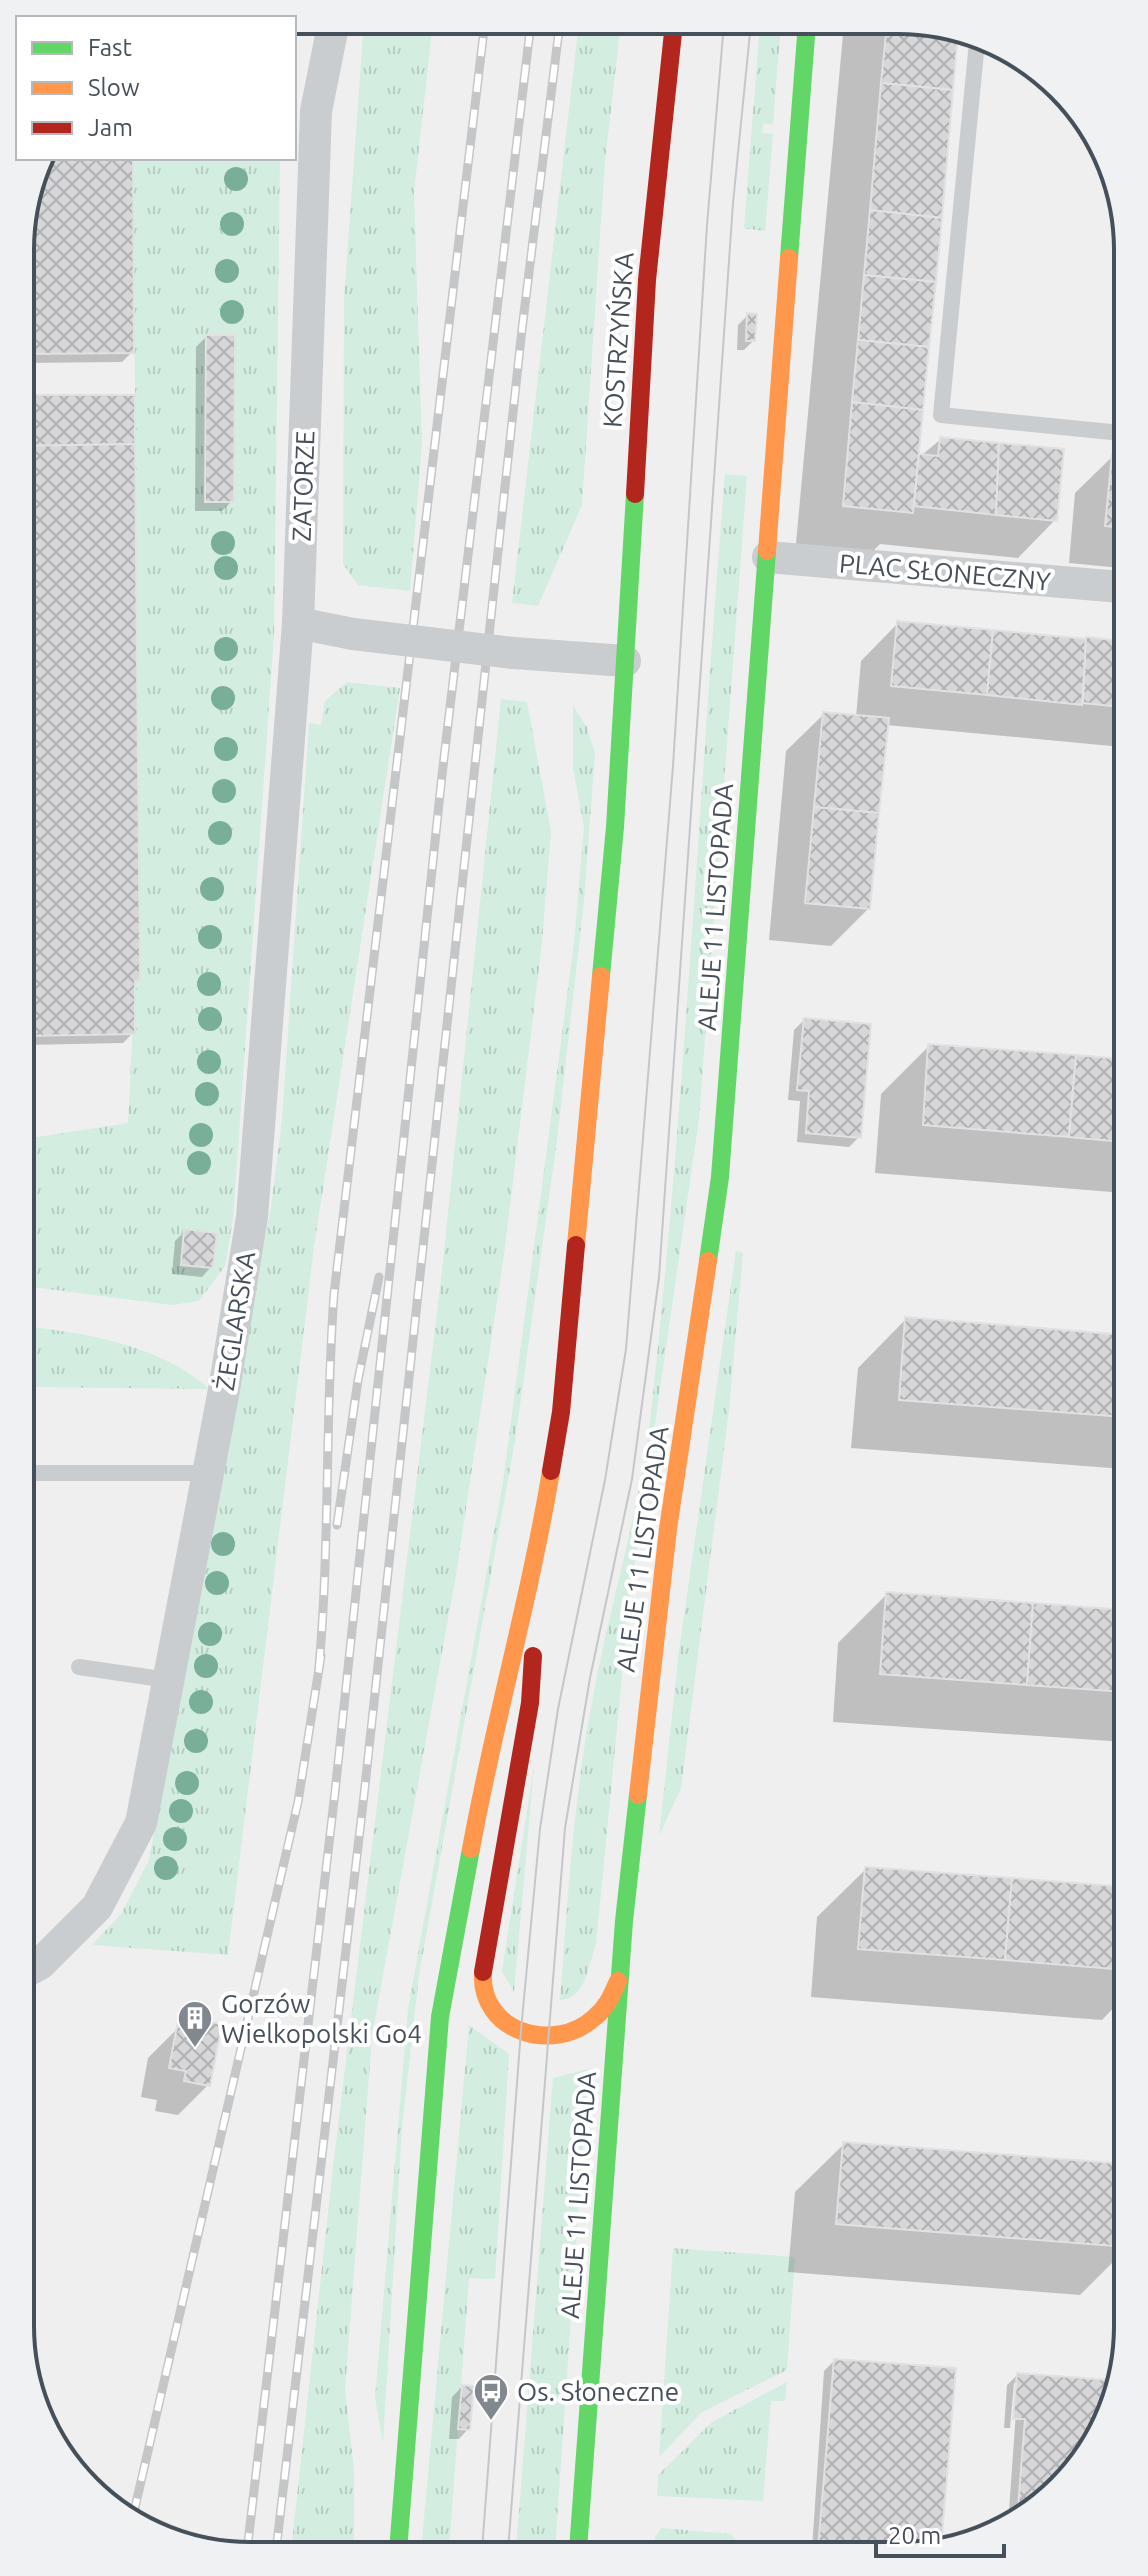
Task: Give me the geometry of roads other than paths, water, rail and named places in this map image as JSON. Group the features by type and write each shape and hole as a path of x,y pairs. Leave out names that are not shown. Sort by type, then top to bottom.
{"main road":[{"name":"KOSTRZYŃSKA","path":"625,661 647,280 673,34"},
{"path":"768,557 806,34"},
{"name":"ALEJE 11 LISTOPADA","path":"579,2542 619,1974 668,1529 720,1177 768,557"},
{"path":"399,2542 440,2017 491,1736 539,1542 561,1412 615,827 625,661"},
{"path":"539,1542 530,1703 485,1956 485,1995 503,2020 517,2029 547,2037 562,2036 591,2023 602,2013 617,1986 619,1974"}],"street":[{"name":"ZATORZE","path":"298,623 316,111 331,34"},
{"name":"PLAC SŁONECZNY","path":"768,557 1114,586"},
{"path":"298,623 353,634 514,653 625,661"},
{"name":"ŻEGLARSKA","path":"34,1967 97,1907 141,1823 208,1473 252,1217 298,623"}],"lane":[{"path":"976,49 941,415 1114,432"},
{"path":"34,1473 208,1473"},
{"path":"79,1667 168,1680"}],"tram line":[{"path":"483,2542 521,2030 540,1829 558,1709 605,1480 626,1349 673,766 707,225 723,34"},
{"path":"509,2542 565,1828 590,1678 632,1479 659,1277 733,203 750,34"}],"railway":[{"path":"319,1667 334,1294 483,34"},
{"path":"248,2542 335,1792 442,775 530,34"},
{"path":"277,2542 364,1795 522,329 559,34"},
{"path":"337,1525 358,1380 379,1277"},
{"path":"135,2509 298,1802 321,1656"}],"place":[{"name":"Gorzów Wielkopolski Go4","path":"195,2049"},
{"name":"Os. Słoneczne","path":"491,2422"}]}
